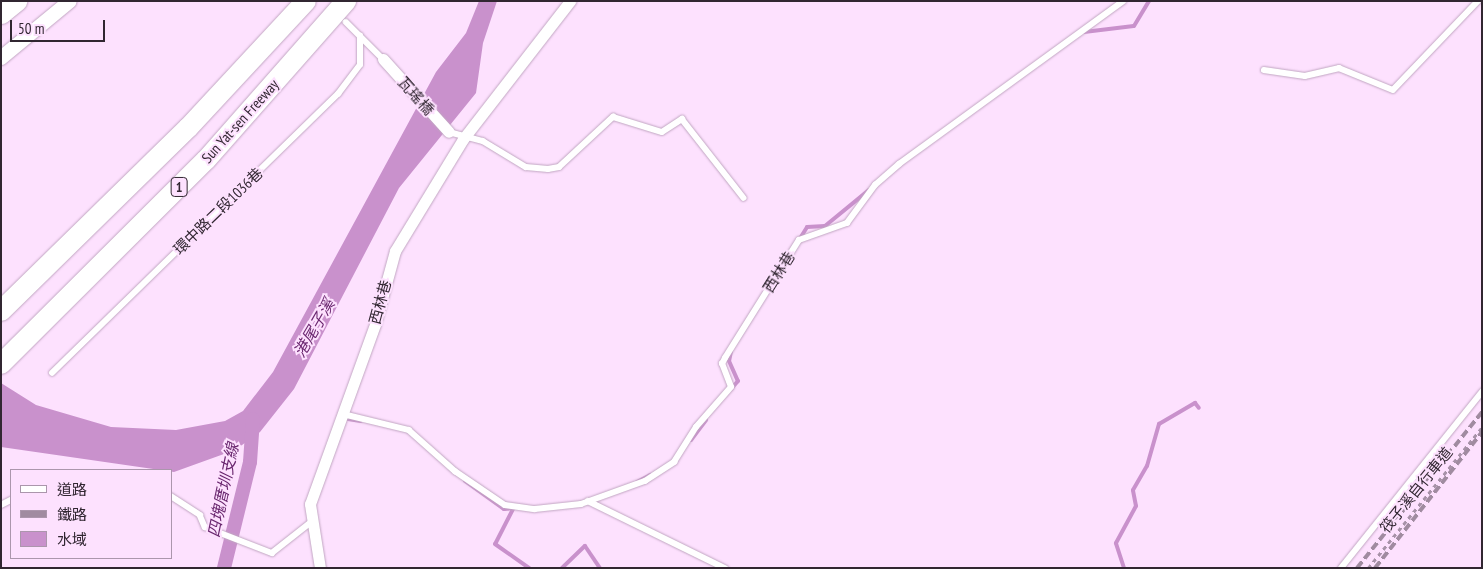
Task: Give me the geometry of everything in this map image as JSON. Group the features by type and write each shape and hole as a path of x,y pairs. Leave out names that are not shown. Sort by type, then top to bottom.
{"highway":[{"path":"1,14 18,1"},
{"name":"1","path":"1,311 188,128 306,1"},
{"name":"Sun Yat-sen Freeway","path":"1,364 206,160 346,1"}],"street":[{"path":"1,4 4,1"},
{"path":"1,58 70,1"},
{"name":"西林巷","path":"320,568 310,523 310,504 343,414 395,251 463,139 570,1"},
{"name":"瓦瑤橋","path":"383,59 449,132"}],"lane":[{"name":"西林巷","path":"343,414 409,430 455,471 505,506 535,509 588,501 645,480 674,462 696,427 731,387 722,364 799,240 847,223 875,185 900,164 1123,1"},
{"path":"1264,70 1305,76 1339,68 1393,90 1478,1"},
{"path":"346,22 383,59"},
{"name":"環中路二段1036巷","path":"52,372 338,94 360,65 360,36"},
{"path":"449,132 463,139 483,141 526,167 548,170 559,167 613,117 662,132 682,119 744,198"},
{"path":"1341,568 1482,392"},
{"path":"172,497 200,515 205,528 220,536 272,552 310,523"},
{"path":"588,501 725,568"}],"path":[{"name":"筏子溪自行車道","path":"1368,568 1482,427"}],"water":[{"name":"港尾子溪","path":"479,1 497,1 483,43 476,93 399,188 294,389 260,432 235,450 174,472 172,472 172,469 153,469 1,447 1,383 36,405 111,427 176,430 225,421 243,411 273,372 436,72 466,33"}],"waterway":[{"path":"1084,32 1134,26 1149,1"},
{"path":"799,240 807,227 825,226 869,190"},
{"path":"731,351 729,361 738,381 731,389"},
{"path":"1124,568 1116,543 1136,506 1133,490 1147,466 1159,424 1195,403 1199,408"},
{"name":"四塊厝圳支線","path":"224,568 250,462 253,419"},
{"path":"348,419 361,421"},
{"path":"691,440 706,420"},
{"path":"637,482 650,475"},
{"path":"465,481 504,509 514,508"},
{"path":"513,509 495,544 529,568"},
{"path":"562,568 585,546 600,568"}],"railway":[{"path":"1357,568 1482,412"},
{"path":"1375,568 1482,432"}]}
